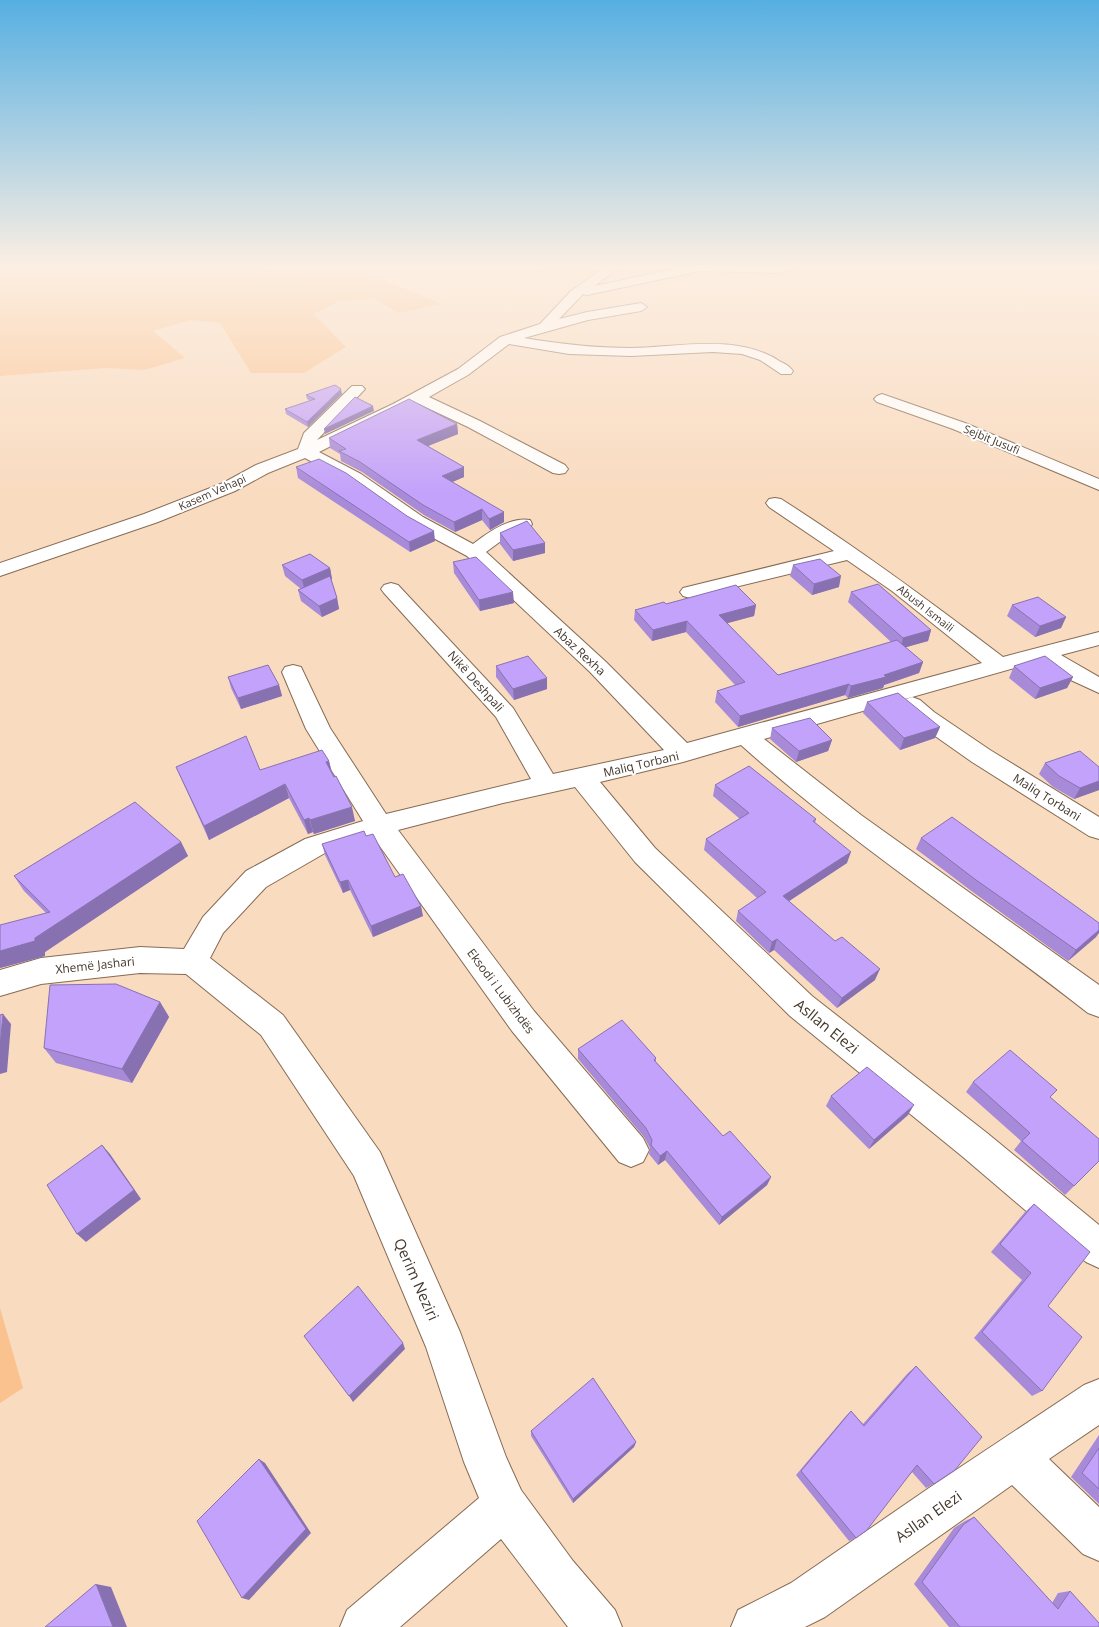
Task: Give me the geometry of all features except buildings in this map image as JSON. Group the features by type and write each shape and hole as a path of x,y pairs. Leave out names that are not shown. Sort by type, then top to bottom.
{"street":[{"name":"Kasem Vehapi","path":"0,570 151,518 229,487 262,469 306,452 417,397 464,372 505,341"},
{"path":"512,341 568,350 660,351 713,348 744,350 765,357 786,371"},
{"path":"306,452 310,436 357,389"},
{"path":"417,397 474,424 559,469"},
{"name":"Sejbit Jusufi","path":"882,399 959,426 1099,485"},
{"name":"Abaz Rexha","path":"306,452 355,478 416,520 474,552 598,667 683,754"},
{"name":"Abush Ismaili","path":"775,504 817,530 899,587 1000,666"},
{"path":"474,552 494,538 523,524"},
{"path":"690,592 850,553"},
{"name":"Nikë Deshpali","path":"391,589 505,713 547,785"},
{"name":"Maliq Torbani","path":"192,962 213,925 256,879 315,846 380,826 683,754 1099,638"},
{"path":"1043,654 1099,686"},
{"path":"293,672 318,729 380,826"},
{"name":"Maliq Torbani","path":"900,694 926,718 981,756 1098,829"},
{"path":"746,736 788,775 846,819 1005,932 1099,1004"},
{"name":"Asllan Elezi","path":"581,778 644,854 801,1006 975,1145 1099,1249"},
{"name":"Eksodi i Lubizhdës","path":"380,826 523,1022 631,1150"},
{"name":"Xhemë Jashari","path":"0,983 41,971 140,960 192,962"},
{"name":"Qerim Neziri","path":"192,962 272,1025 367,1164 446,1346 486,1462 505,1506 557,1577 598,1627"},
{"name":"Asllan Elezi","path":"755,1627 808,1600 944,1504 1099,1400"},
{"path":"1015,1457 1099,1538"},
{"path":"364,1627 505,1506"}],"shaded area":[{"path":"0,341 165,341 185,358 144,370 105,368 0,376"},
{"path":"231,341 340,341 346,347 304,373 251,373"},
{"path":"0,1308 23,1388 0,1403"}]}
